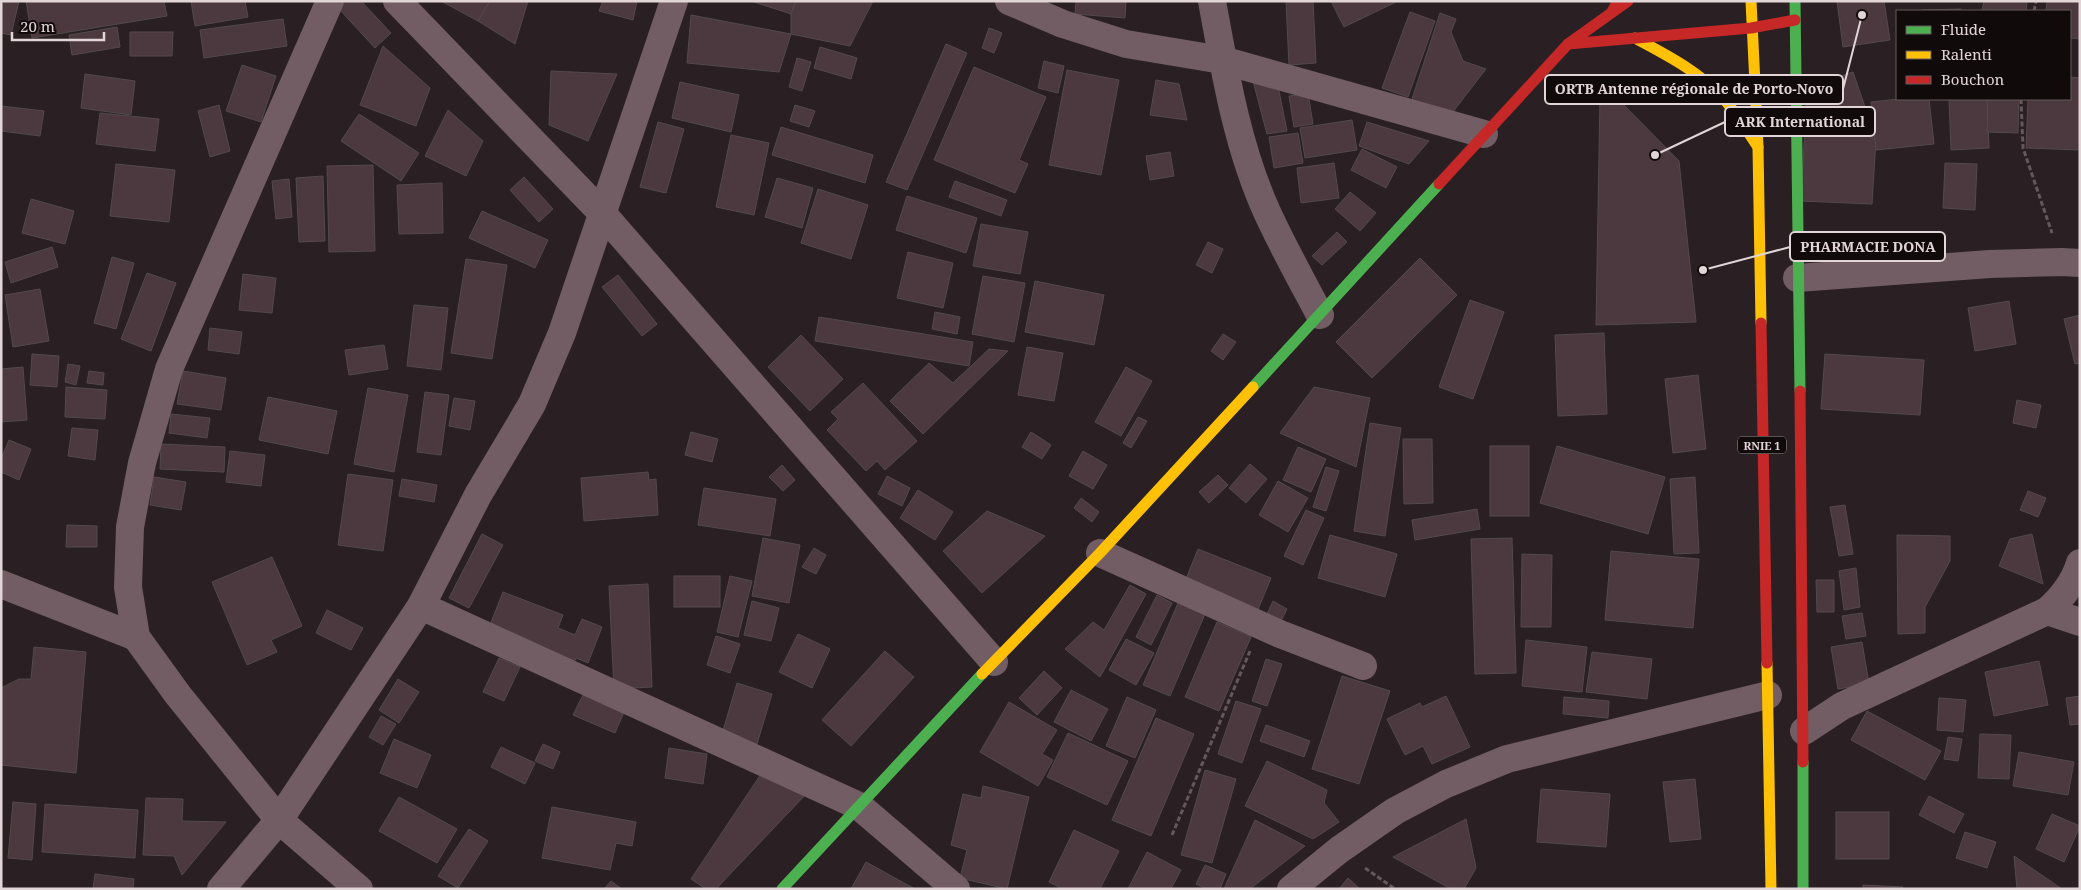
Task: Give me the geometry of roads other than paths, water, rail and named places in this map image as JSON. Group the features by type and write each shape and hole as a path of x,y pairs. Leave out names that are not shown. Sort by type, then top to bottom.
{"main road":[{"path":"782,889 994,662 1100,553 1568,44 1616,6 1628,1"},
{"name":"RNIE 1","path":"1751,1 1758,147 1771,889"},
{"name":"RNIE 1","path":"1794,1 1804,731 1804,889"},
{"path":"1568,44 1751,28 1795,20"},
{"path":"1634,38 1675,59 1698,76 1724,100 1758,147"}],"street":[{"path":"330,1 169,369 142,463 130,528 128,587 136,637 178,695 279,820 359,889"},
{"path":"397,1 602,214 994,662"},
{"path":"221,889 279,820 421,606 478,495 532,404 562,332 674,1"},
{"path":"1009,1 1064,24 1126,44 1222,60 1484,134"},
{"path":"1212,1 1222,60 1243,146 1267,211 1320,315"},
{"path":"1797,278 1867,271 2071,262"},
{"path":"1100,553 1280,634 1364,666"},
{"path":"1804,731 1842,706 2047,611 2061,599 2076,577 2080,563"},
{"path":"1,584 136,637"},
{"path":"421,606 858,806 956,889"},
{"path":"2047,611 2080,622"},
{"path":"1291,889 1339,850 1395,811 1446,784 1508,759 1768,695"}],"place":[{"name":"ORTB Antenne régionale de Porto-Novo","path":"1862,15"},
{"name":"ARK International","path":"1655,155"},
{"name":"PHARMACIE DONA","path":"1703,270"}]}
